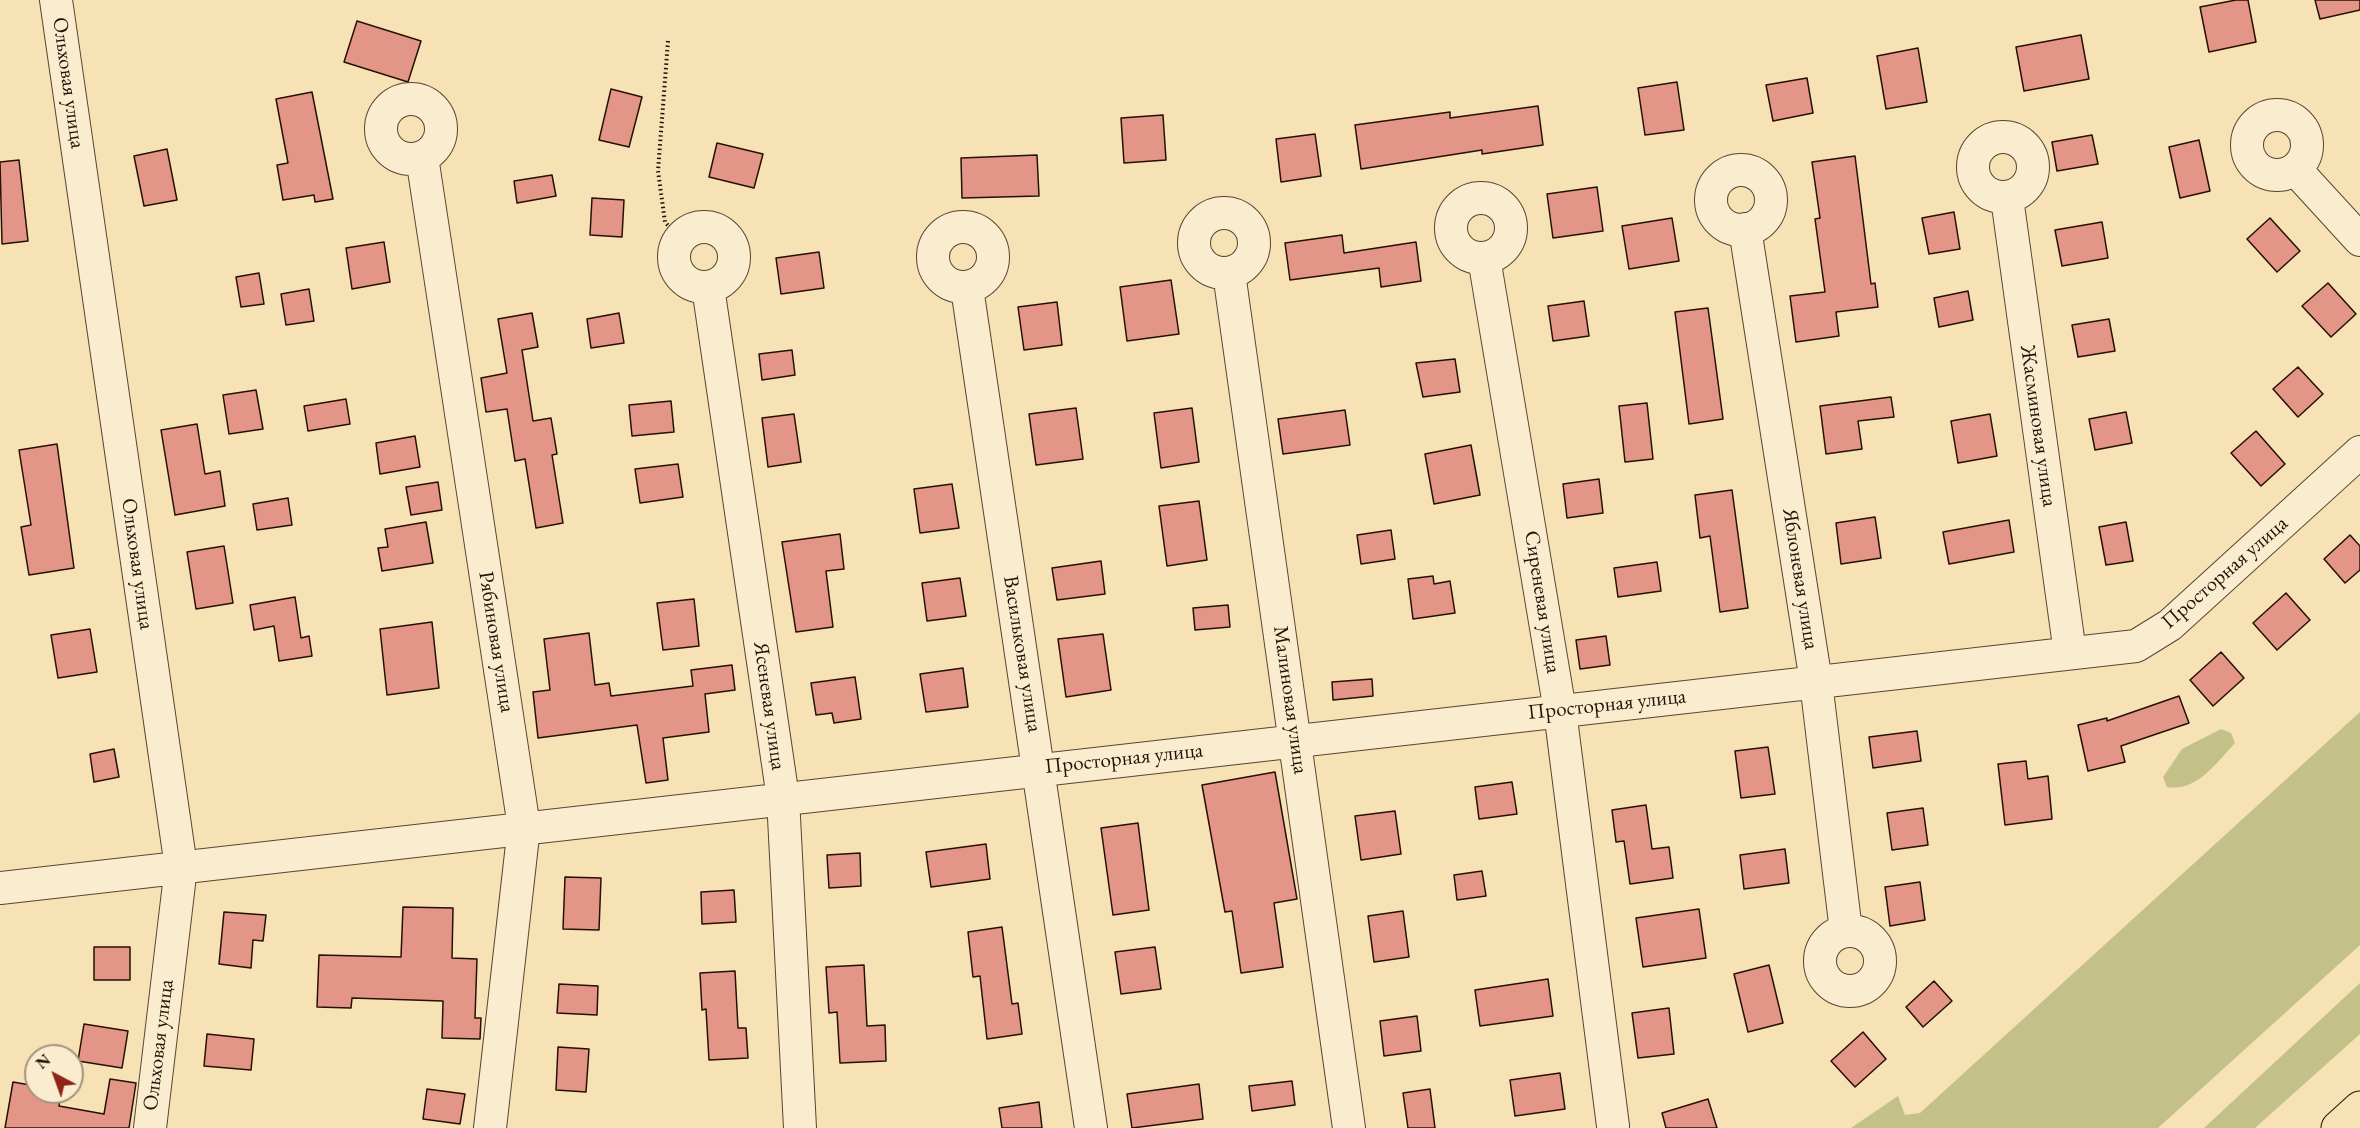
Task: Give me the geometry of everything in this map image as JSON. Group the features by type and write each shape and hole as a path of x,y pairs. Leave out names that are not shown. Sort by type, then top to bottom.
{"main road":[{"path":"2338,1128 2360,1108"}],"street":[{"name":"Ольховая улица","path":"56,0 181,867 150,1128"},
{"name":"Рябиновая улица","path":"422,156 524,827 490,1128"},
{"path":"2295,169 2360,240"},
{"name":"Жасминовая улица","path":"2007,198 2070,653"},
{"path":"708,227 723,233 732,246 734,261 728,276 716,285 708,287 693,285 676,269 674,253 681,239 693,229 708,227"},
{"name":"Яблоневая улица","path":"1745,230 1816,682 1846,931"},
{"name":"Сиреневая улица","path":"1485,258 1560,711 1616,1127"},
{"name":"Малиновая улица","path":"1229,273 1349,1128"},
{"name":"Ясеневая улица","path":"708,287 783,798 800,1128"},
{"name":"Васильковая улица","path":"967,288 1091,1128"},
{"name":"Просторная улица","path":"0,888 2136,646 2170,625 2360,452"}],"path":[{"path":"668,41 658,171 665,222 681,239"}],"shaded area":[{"path":"2360,712 2360,945 2158,1128 1851,1128 1898,1096 1905,1115 1920,1113"},
{"path":"2221,729 2231,733 2235,743 2221,759 2197,781 2178,787 2167,787 2163,777 2182,749"},
{"path":"2360,983 2360,1034 2255,1128 2204,1128"}],"building":[{"path":"2248,0 2256,42 2209,52 2200,7"},
{"path":"2315,0 2360,0 2360,10 2320,19"},
{"path":"357,21 421,41 408,82 344,62"},
{"path":"2081,35 2089,79 2024,91 2016,47"},
{"path":"1918,48 1927,102 1886,109 1877,56"},
{"path":"1807,78 1813,113 1773,121 1766,85"},
{"path":"1677,82 1684,130 1645,135 1638,88"},
{"path":"611,89 642,97 629,147 599,140"},
{"path":"312,92 333,199 315,202 314,195 283,200 277,165 288,163 276,99"},
{"path":"1538,106 1543,145 1482,154 1482,150 1361,169 1355,125 1450,112 1450,118"},
{"path":"1163,115 1166,160 1124,163 1121,118"},
{"path":"1315,134 1321,176 1281,182 1276,139"},
{"path":"2092,135 2098,164 2057,171 2052,142"},
{"path":"2199,140 2210,191 2180,198 2169,147"},
{"path":"717,143 763,154 754,188 709,177"},
{"path":"167,149 177,200 144,206 134,156"},
{"path":"1037,155 1039,196 962,198 961,158"},
{"path":"1855,156 1871,284 1875,283 1878,307 1836,312 1839,336 1796,342 1790,296 1825,292 1815,219 1820,218 1812,162"},
{"path":"19,160 28,241 2,244 0,162"},
{"path":"552,175 556,196 517,203 514,181"},
{"path":"1597,187 1603,231 1553,238 1547,194"},
{"path":"592,198 624,200 622,237 590,235"},
{"path":"1954,212 1960,249 1929,254 1922,218"},
{"path":"1672,218 1679,261 1629,269 1622,226"},
{"path":"2270,218 2300,251 2277,272 2247,239"},
{"path":"2102,222 2108,258 2062,266 2055,230"},
{"path":"1342,235 1344,253 1416,242 1421,281 1381,287 1379,268 1290,280 1285,243"},
{"path":"384,242 390,282 352,289 346,248"},
{"path":"819,252 824,288 781,294 776,258"},
{"path":"259,273 264,304 241,307 236,277"},
{"path":"1171,280 1179,334 1127,341 1120,287"},
{"path":"2328,283 2356,314 2331,337 2302,306"},
{"path":"309,289 314,321 286,325 281,294"},
{"path":"1968,291 1973,320 1939,327 1934,298"},
{"path":"1584,301 1589,336 1553,341 1548,306"},
{"path":"1057,302 1062,345 1024,350 1018,307"},
{"path":"1708,308 1723,419 1689,424 1675,312"},
{"path":"532,313 538,347 522,350 533,421 551,418 557,454 552,455 563,523 536,528 525,459 515,461 507,409 486,412 481,378 507,373 498,319"},
{"path":"619,313 624,343 591,348 587,319"},
{"path":"2109,319 2115,351 2078,357 2072,325"},
{"path":"792,350 795,375 762,380 759,354"},
{"path":"1455,359 1460,392 1423,397 1416,363"},
{"path":"2298,367 2323,394 2298,417 2273,389"},
{"path":"256,390 263,429 229,434 223,395"},
{"path":"1891,397 1894,417 1858,421 1862,449 1826,454 1820,406"},
{"path":"346,399 350,424 308,431 304,406"},
{"path":"671,401 674,432 632,436 629,405"},
{"path":"1647,403 1653,459 1625,462 1619,406"},
{"path":"1076,408 1083,459 1036,465 1029,414"},
{"path":"1192,408 1199,462 1161,468 1154,413"},
{"path":"1345,410 1350,445 1283,454 1278,419"},
{"path":"2126,412 2132,443 2095,450 2089,419"},
{"path":"794,414 801,462 768,467 762,418"},
{"path":"1990,414 1997,456 1958,463 1951,421"},
{"path":"197,424 205,474 220,471 225,506 175,515 161,430"},
{"path":"2256,431 2285,464 2261,486 2231,453"},
{"path":"415,436 420,467 380,474 376,443"},
{"path":"57,444 74,568 29,575 21,527 31,525 19,450"},
{"path":"1471,445 1480,495 1434,504 1425,454"},
{"path":"678,464 683,497 640,503 635,469"},
{"path":"1599,479 1603,513 1567,518 1563,484"},
{"path":"438,482 442,510 411,515 406,487"},
{"path":"952,484 959,528 920,533 914,489"},
{"path":"1732,490 1748,608 1720,612 1710,536 1700,538 1695,495"},
{"path":"288,498 292,525 257,530 253,504"},
{"path":"1199,501 1207,560 1167,566 1159,506"},
{"path":"1875,517 1881,558 1841,564 1836,523"},
{"path":"2009,520 2014,552 1949,564 1943,532"},
{"path":"426,522 433,563 382,571 378,548 388,547 385,529"},
{"path":"2126,522 2133,561 2106,565 2099,527"},
{"path":"1391,530 1395,559 1361,564 1357,535"},
{"path":"840,534 844,569 826,571 833,627 796,632 782,542"},
{"path":"2350,535 2360,546 2360,570 2345,583 2324,559"},
{"path":"224,546 233,603 196,609 187,552"},
{"path":"1101,561 1105,594 1057,600 1052,568"},
{"path":"1657,562 1661,591 1618,597 1614,568"},
{"path":"1433,576 1434,584 1450,581 1455,613 1413,619 1408,579"},
{"path":"960,578 966,616 927,621 922,583"},
{"path":"2286,593 2310,620 2277,650 2253,623"},
{"path":"295,597 301,638 309,636 312,656 279,661 274,626 254,630 250,605"},
{"path":"694,599 699,646 663,650 657,603"},
{"path":"1228,605 1230,627 1195,630 1193,608"},
{"path":"432,622 439,688 387,695 380,629"},
{"path":"90,629 97,672 58,678 51,635"},
{"path":"589,633 595,685 609,683 611,696 693,686 691,670 732,665 735,690 705,694 709,732 663,738 668,780 646,783 637,725 538,738 533,692 550,690 544,639"},
{"path":"1103,634 1111,690 1066,697 1058,639"},
{"path":"1606,636 1610,665 1580,669 1576,640"},
{"path":"2221,652 2244,678 2213,706 2190,680"},
{"path":"963,668 968,707 926,712 920,674"},
{"path":"855,677 861,719 834,723 832,713 816,715 811,683"},
{"path":"1372,679 1373,696 1333,700 1332,682"},
{"path":"2179,696 2189,723 2121,746 2125,762 2088,771 2078,725 2107,718 2107,721"},
{"path":"1917,731 1921,761 1873,768 1869,737"},
{"path":"1768,747 1775,794 1741,798 1735,751"},
{"path":"114,749 119,777 94,782 90,754"},
{"path":"2026,761 2028,779 2048,776 2052,819 2005,825 1998,764"},
{"path":"1275,772 1297,899 1274,903 1283,967 1241,973 1232,911 1225,912 1202,785"},
{"path":"1512,782 1517,814 1479,819 1475,787"},
{"path":"1646,805 1652,849 1669,847 1673,878 1630,884 1624,841 1616,842 1612,810"},
{"path":"1923,808 1928,845 1892,850 1887,813"},
{"path":"1395,811 1401,854 1361,860 1355,816"},
{"path":"1138,823 1149,910 1113,915 1101,828"},
{"path":"986,844 990,879 931,887 926,852"},
{"path":"1785,849 1789,883 1744,889 1740,855"},
{"path":"860,853 861,886 829,888 827,855"},
{"path":"1482,871 1486,896 1457,900 1454,875"},
{"path":"565,877 601,878 599,930 563,929"},
{"path":"1920,882 1925,920 1890,926 1885,887"},
{"path":"734,890 736,922 702,924 701,892"},
{"path":"403,907 453,908 452,958 477,959 475,1018 481,1018 480,1039 442,1038 443,1001 352,998 351,1008 317,1007 319,955 401,957"},
{"path":"1699,909 1706,958 1643,967 1636,918"},
{"path":"1403,911 1409,957 1374,962 1368,916"},
{"path":"224,912 266,915 263,941 253,940 251,968 219,964"},
{"path":"1002,927 1012,1004 1018,1003 1022,1034 987,1039 980,976 973,977 968,932"},
{"path":"94,947 130,947 130,980 94,980"},
{"path":"1155,947 1161,989 1121,994 1115,952"},
{"path":"864,965 867,1026 885,1025 886,1061 840,1063 837,1012 829,1013 826,967"},
{"path":"1769,965 1783,1023 1748,1032 1734,974"},
{"path":"735,971 738,1028 746,1028 748,1058 709,1060 706,1009 702,1010 700,973"},
{"path":"1548,979 1553,1016 1480,1026 1475,990"},
{"path":"1934,981 1952,1001 1923,1027 1906,1007"},
{"path":"559,984 598,986 597,1015 557,1013"},
{"path":"1669,1008 1674,1054 1638,1058 1632,1013"},
{"path":"1417,1016 1421,1051 1384,1056 1380,1021"},
{"path":"84,1024 128,1031 122,1068 84,1062 84,1044 81,1044"},
{"path":"1863,1032 1886,1059 1855,1087 1831,1061"},
{"path":"207,1034 254,1039 251,1070 204,1066"},
{"path":"558,1047 589,1049 586,1092 556,1090"},
{"path":"1560,1073 1565,1109 1515,1116 1510,1080"},
{"path":"110,1079 136,1083 129,1128 5,1128 13,1082 24,1084 24,1104 59,1104 59,1106 104,1114"},
{"path":"1292,1081 1295,1105 1252,1111 1249,1086"},
{"path":"1199,1084 1203,1119 1132,1128 1127,1094"},
{"path":"427,1089 465,1094 460,1124 423,1119"},
{"path":"1430,1089 1435,1128 1408,1128 1403,1093"},
{"path":"1708,1099 1717,1128 1666,1128 1662,1113"},
{"path":"1039,1102 1042,1128 1002,1128 999,1108"}]}
